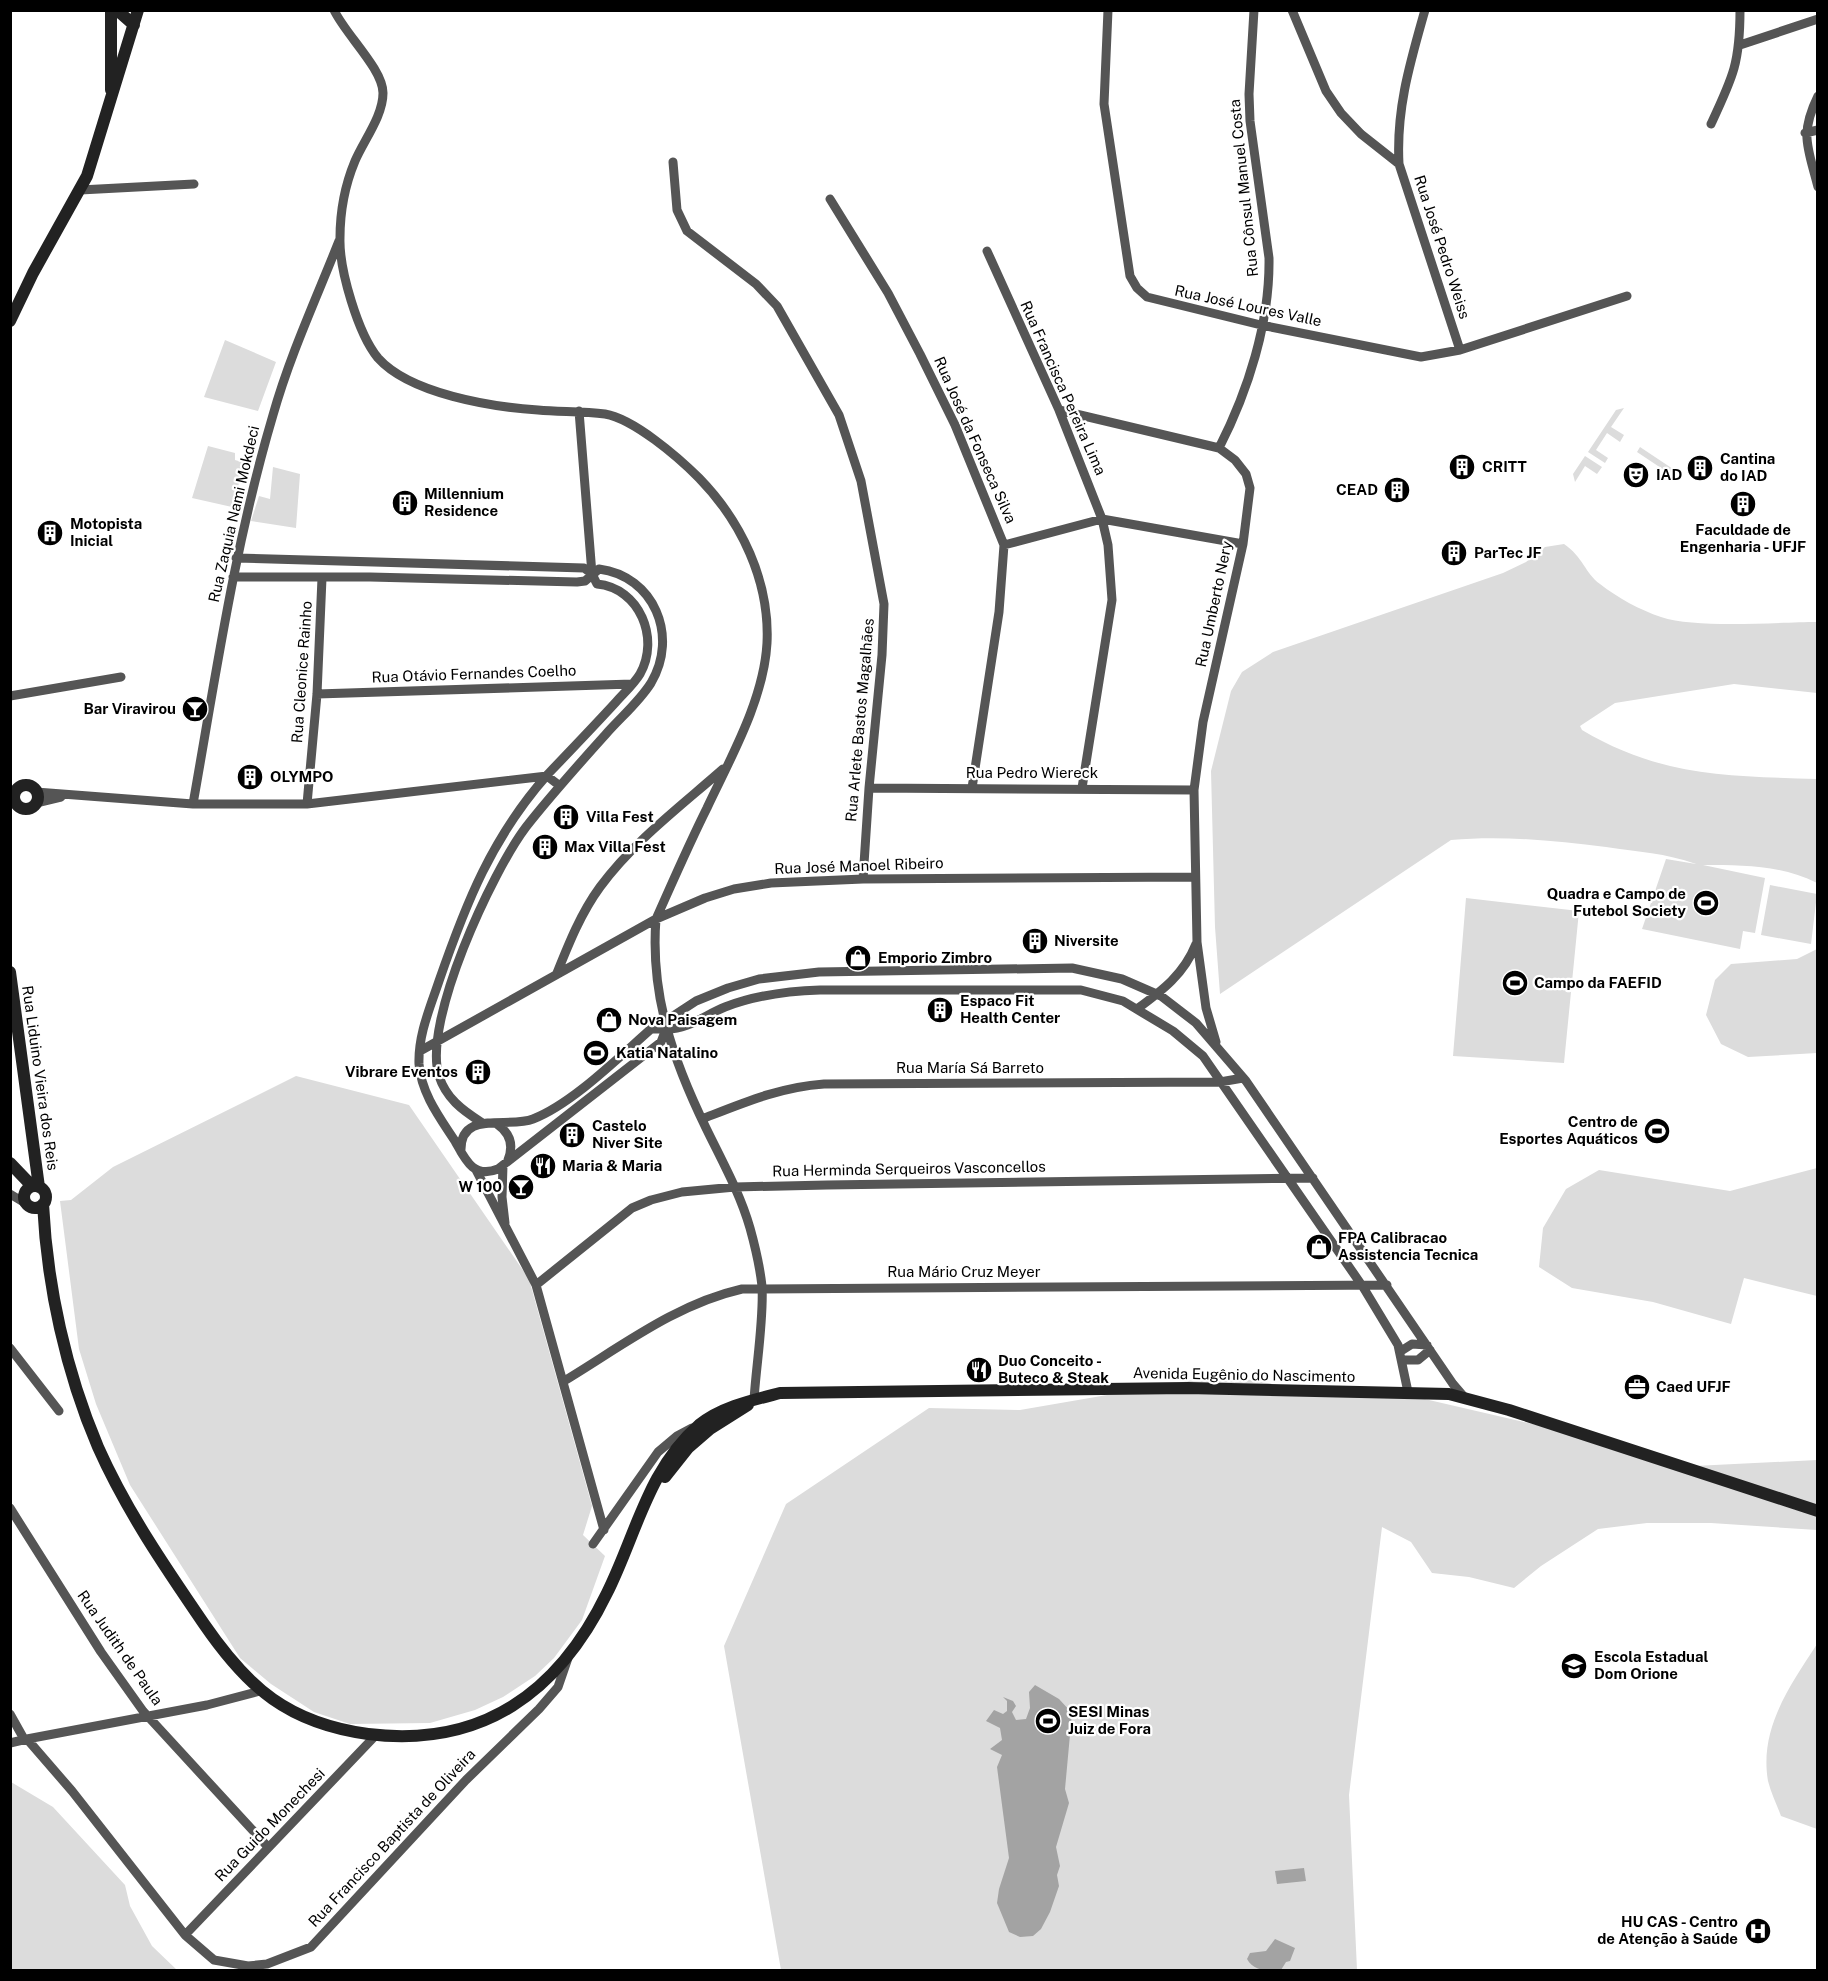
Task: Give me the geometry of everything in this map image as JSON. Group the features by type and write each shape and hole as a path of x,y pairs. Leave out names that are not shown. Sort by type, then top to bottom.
{"street":[{"path":"111,10 112,98"},
{"path":"117,10 134,25"},
{"path":"10,321 33,273 80,190 96,151 138,10"},
{"path":"334,10 379,78 383,97 351,172 339,241 348,289 368,343 379,359 397,373 424,386 466,399 538,410 579,411 609,415 634,426 692,471 720,500 737,525 752,558 765,610 767,644 751,708 727,766 656,918 654,974 666,1029 702,1119 735,1187 750,1228 762,1287 754,1400"},
{"name":"Rua José Loures Valle","path":"1108,10 1104,104 1130,276 1137,288 1147,297 1261,325 1421,357 1460,350 1627,296"},
{"name":"Rua Cônsul Manuel Costa","path":"1219,448 1240,406 1261,325 1269,279 1269,258 1248,94 1254,10"},
{"name":"Rua José Pedro Weiss","path":"1292,10 1326,91 1341,113 1361,134 1399,164 1460,350"},
{"path":"1399,164 1397,130 1402,96 1425,10"},
{"path":"1711,124 1735,74 1740,45 1740,10"},
{"path":"1740,45 1818,19"},
{"path":"1818,96 1806,122 1805,133 1818,187"},
{"path":"1805,133 1818,130"},
{"name":"Rua Arlete Bastos Magalhães","path":"673,162 677,210 687,231 756,284 777,306 839,415 861,481 884,604 882,665 869,788 863,879"},
{"path":"80,190 194,184"},
{"name":"Rua José da Fonseca Silva","path":"830,199 888,293 920,354 955,425 1004,545 999,612 972,788"},
{"name":"Rua Zaquia Nami Mokdeci","path":"193,804 236,558 255,480 291,359 339,241"},
{"name":"Rua Francisca Pereira Lima","path":"987,251 1059,410 1102,519 1112,574 1112,600 1082,788"},
{"name":"Rua Umberto Nery","path":"1059,410 1219,448 1235,459 1246,474 1250,488 1244,544 1203,722 1194,790 1197,942 1206,1008 1218,1047"},
{"path":"579,411 592,574 597,585 620,592 636,606 643,618 648,648 639,675 547,776 482,869 450,948 425,1021 420,1051 422,1083 431,1103 469,1166 476,1170 491,1172 506,1163 661,1042 670,1018 696,1001 728,988 759,979 819,972 1072,968 1115,976 1157,994 1196,1023 1218,1047 1243,1078 1465,1398"},
{"path":"1004,545 1102,519 1244,544"},
{"path":"236,558 584,568 592,574"},
{"path":"233,577 370,576 577,582 585,581 599,569 634,581 641,587 657,613 663,651 660,664 643,694 527,826 495,875 463,952 446,1003 438,1042 439,1076 455,1104 481,1122 516,1124 534,1119 553,1108 604,1070 651,1029 681,1030 726,1007 789,991 1034,988 1081,990 1122,1001 1173,1031 1203,1056 1363,1287 1402,1356 1408,1392"},
{"name":"Rua Cleonice Rainho","path":"307,804 317,694 322,578"},
{"path":"10,696 121,676"},
{"name":"Rua Otávio Fernandes Coelho","path":"317,694 632,684"},
{"path":"557,973 581,916 614,870 644,838 727,766"},
{"path":"36,797 66,795 193,804 307,804 547,776 560,786"},
{"path":"27,786 36,797 30,808 23,808 16,804 13,792 27,786"},
{"name":"Rua Pedro Wiereck","path":"869,788 1194,790"},
{"path":"482,869 495,875"},
{"name":"Rua José Manoel Ribeiro","path":"420,1051 656,918 734,889 771,883 863,879 1195,877"},
{"name":"Rua Umberto Nery","path":"1137,1009 1175,980 1189,962 1197,942"},
{"path":"450,948 463,952"},
{"path":"1034,988 1035,969"},
{"path":"923,970 923,989"},
{"name":"Rua Liduino Vieira dos Reis","path":"10,972 36,1187 44,1191 43,1204"},
{"path":"819,972 820,990"},
{"path":"604,1070 613,1081"},
{"name":"Rua María Sá Barreto","path":"702,1119 768,1093 793,1086 1220,1082 1243,1078"},
{"path":"461,1152 463,1137 467,1130 481,1122"},
{"path":"497,1124 509,1136 511,1152 506,1163 502,1197 506,1228"},
{"name":"Avenida Eugênio do Nascimento","path":"12,1165 36,1187"},
{"name":"Avenida Eugênio do Nascimento","path":"12,1165 27,1202 44,1229"},
{"path":"476,1170 536,1286 604,1530"},
{"name":"Rua Herminda Serqueiros Vasconcellos","path":"536,1286 632,1209 651,1200 682,1192 735,1187 1313,1178"},
{"path":"27,1202 26,1190 36,1187"},
{"path":"10,1194 27,1202 43,1204"},
{"name":"Avenida Eugênio do Nascimento","path":"43,1204 44,1229 63,1342 99,1447 159,1558 218,1644 243,1676 272,1701 311,1719 354,1732 393,1737 435,1734 488,1720 536,1691 568,1658 608,1592 660,1470 680,1444 702,1423 731,1407 780,1393 1188,1388 1408,1392 1465,1398 1818,1511"},
{"name":"Rua Mário Cruz Meyer","path":"564,1381 682,1311 720,1294 762,1287 1363,1287 1387,1285"},
{"path":"1402,1356 1412,1344 1429,1348"},
{"path":"10,1348 59,1411"},
{"path":"1402,1356 1418,1360 1429,1348"},
{"name":"Avenida Eugênio do Nascimento","path":"633,1530 667,1474 688,1448 754,1400"},
{"path":"593,1544 658,1452 677,1436 702,1423"},
{"name":"Avenida Eugênio do Nascimento","path":"1721,1479 1818,1517"},
{"name":"Rua Judith de Paula","path":"10,1508 101,1652 147,1715 268,1847"},
{"name":"Rua Francisco Baptista de Oliveira","path":"10,1714 25,1739 72,1791 185,1935 214,1959 248,1966 289,1957 311,1947 466,1780 539,1709 558,1687 568,1658"},
{"path":"10,1743 207,1705 260,1691"},
{"name":"Rua Guido Monechesi","path":"185,1935 376,1735"}],"shaded area":[{"path":"225,340 276,362 258,411 204,397"},
{"path":"1624,408 1611,427 1624,435 1620,442 1607,433 1596,450 1608,458 1605,463 1588,452 1616,410"},
{"path":"208,446 235,453 235,460 245,463 232,507 192,498"},
{"path":"1640,447 1682,475 1679,480 1637,452"},
{"path":"1585,456 1602,467 1597,474 1585,466 1575,482 1573,474"},
{"path":"273,467 300,474 296,528 251,521 259,496 270,499"},
{"path":"1564,544 1576,554 1600,584 1629,603 1661,617 1676,621 1716,624 1817,622 1817,693 1734,684 1615,703 1580,726 1582,730 1611,745 1668,765 1724,775 1817,779 1817,883 1776,869 1703,865 1765,878 1755,933 1743,931 1740,949 1642,929 1666,859 1696,864 1652,853 1529,839 1451,840 1220,994 1215,927 1211,771 1231,691 1242,672 1273,652 1503,573 1526,562 1545,547"},
{"path":"1770,885 1817,894 1811,944 1761,935"},
{"name":"Campo da FAEFID","path":"1466,898 1579,911 1564,1063 1453,1056"},
{"path":"1817,949 1817,1053 1748,1057 1721,1044 1706,1015 1715,980 1731,964 1797,959"},
{"path":"296,1076 409,1105 529,1279 592,1506 583,1535 605,1556 582,1620 554,1658 535,1676 503,1697 475,1710 430,1723 350,1724 314,1712 271,1684 240,1658 130,1485 96,1404 79,1349 60,1201 71,1200 113,1167"},
{"path":"1817,1168 1817,1296 1744,1278 1731,1324 1653,1302 1572,1288 1539,1267 1543,1228 1566,1189 1599,1170 1730,1191"},
{"name":"SESI Minas Juiz de Fora","path":"1223,1375 1318,1392 1416,1397 1537,1425 1674,1467 1817,1460 1817,1530 1711,1523 1647,1523 1598,1529 1541,1566 1514,1588 1469,1577 1432,1573 1411,1542 1382,1527 1349,1795 1357,1970 781,1970 724,1646 786,1504 929,1408 1020,1410"},
{"path":"1817,1644 1817,1829 1781,1816 1768,1781 1766,1762 1772,1725 1779,1708"},
{"path":"1035,1685 1059,1699 1072,1713 1065,1789 1069,1803 1056,1847 1060,1866 1057,1875 1059,1886 1050,1912 1041,1929 1033,1936 1020,1937 1009,1932 997,1903 1009,1858 997,1767 1002,1755 990,1749 1002,1740 1000,1728 986,1721 994,1710 1003,1714 1007,1711 1007,1701 1003,1697 1013,1701 1016,1706 1012,1712 1016,1720 1026,1719 1030,1708 1029,1692"},
{"path":"11,1782 53,1807 125,1885 130,1906 152,1946 177,1970 11,1970"},
{"path":"1304,1868 1306,1881 1277,1884 1275,1871"},
{"path":"1275,1939 1295,1948 1290,1961 1286,1962 1281,1970 1262,1970 1250,1963 1247,1959 1250,1953 1266,1951"}],"place":[{"name":"CRITT","path":"1462,467"},
{"name":"Cantina do IAD","path":"1700,468"},
{"name":"IAD","path":"1636,475"},
{"name":"CEAD","path":"1397,490"},
{"name":"Millennium Residence","path":"405,503"},
{"name":"Faculdade de Engenharia - UFJF","path":"1743,504"},
{"name":"Motopista Inicial","path":"50,533"},
{"name":"ParTec JF","path":"1454,553"},
{"name":"Bar Viravirou","path":"195,709"},
{"name":"OLYMPO","path":"250,777"},
{"name":"Villa Fest","path":"566,817"},
{"name":"Max Villa Fest","path":"545,847"},
{"name":"Quadra e Campo de Futebol Society","path":"1706,903"},
{"name":"Niversite","path":"1035,941"},
{"name":"Emporio Zimbro","path":"858,958"},
{"name":"Campo da FAEFID","path":"1515,983"},
{"name":"Espaco Fit Health Center","path":"940,1010"},
{"name":"Nova Paisagem","path":"609,1020"},
{"name":"Katia Natalino","path":"596,1053"},
{"name":"Vibrare Eventos","path":"478,1072"},
{"name":"Centro de Esportes Aquáticos","path":"1657,1131"},
{"name":"Castelo Niver Site","path":"572,1135"},
{"name":"Maria & Maria","path":"543,1166"},
{"name":"W 100","path":"521,1187"},
{"name":"FPA Calibracao Assistencia Tecnica","path":"1319,1247"},
{"name":"Duo Conceito - Buteco & Steak","path":"979,1370"},
{"name":"Caed UFJF","path":"1637,1387"},
{"name":"Escola Estadual Dom Orione","path":"1574,1666"},
{"name":"SESI Minas Juiz de Fora","path":"1048,1721"},
{"name":"HU CAS - Centro de Atenção à Saúde","path":"1758,1931"}]}
